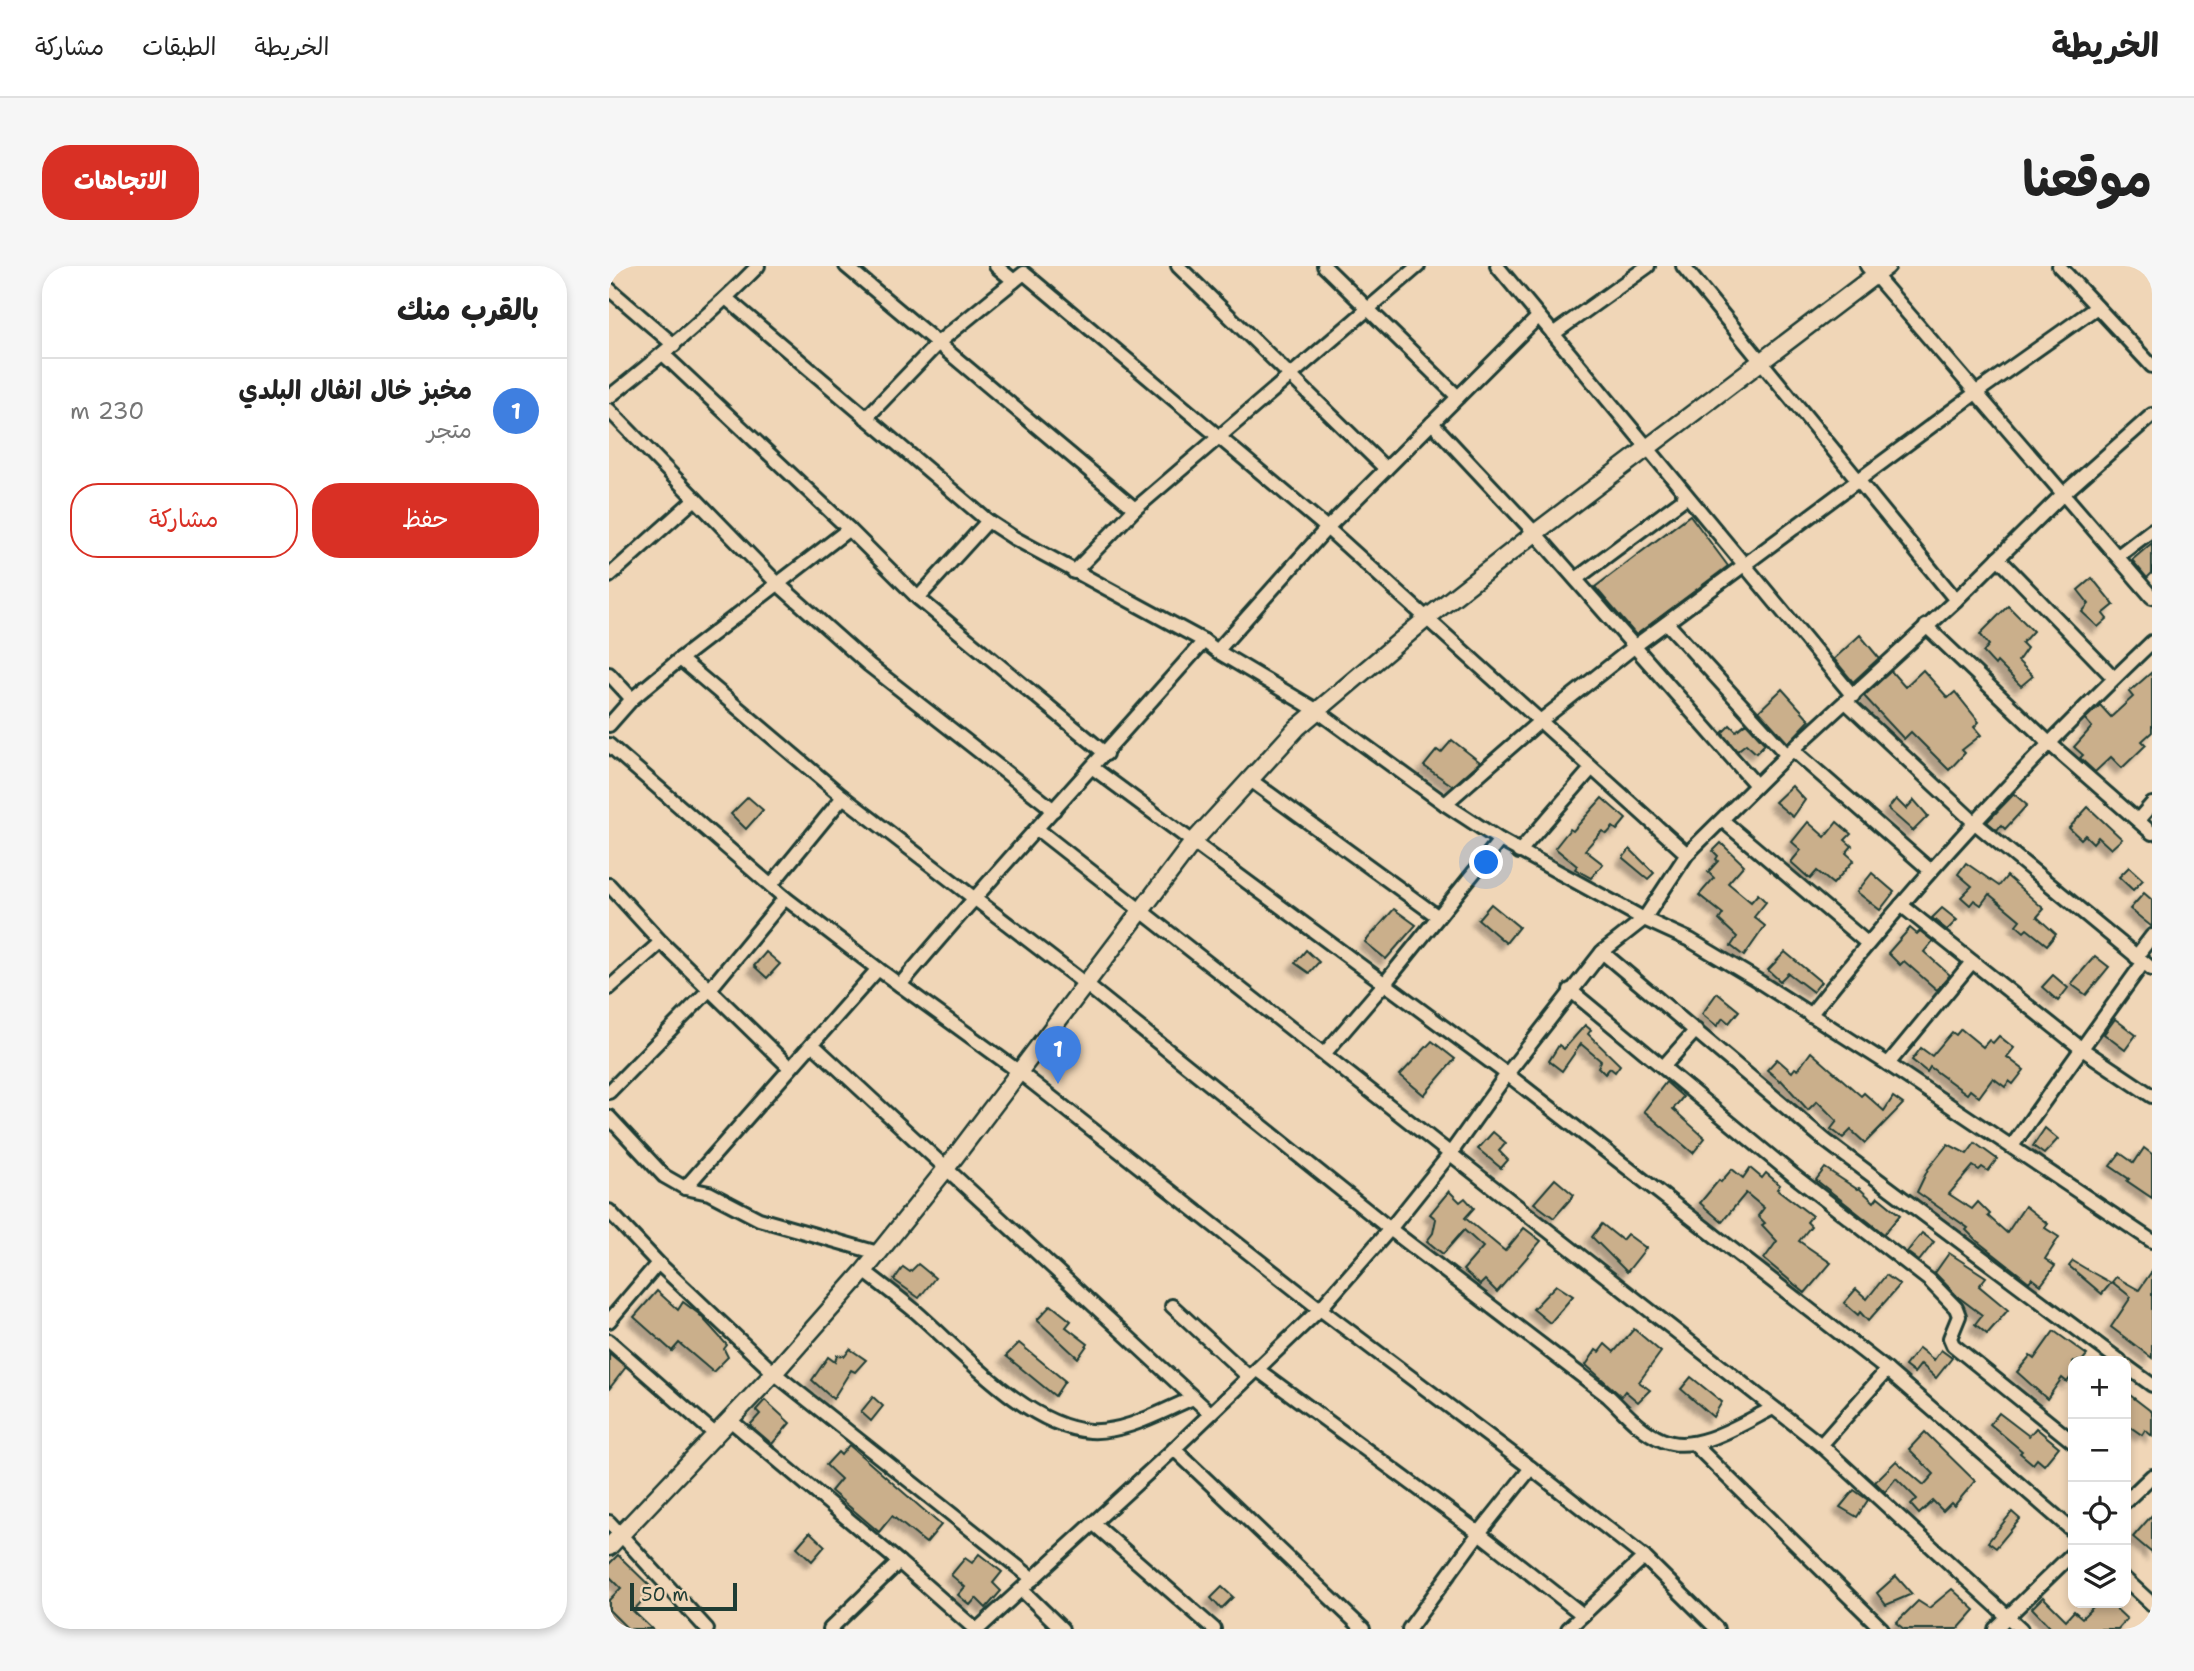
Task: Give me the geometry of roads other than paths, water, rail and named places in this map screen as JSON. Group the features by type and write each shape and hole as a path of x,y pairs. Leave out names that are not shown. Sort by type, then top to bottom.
{"street":[{"path":"609,397 674,345 758,266"},
{"path":"846,266 1135,509"},
{"path":"996,266 1013,281"},
{"path":"1178,266 1386,469"},
{"path":"1324,266 1366,310 1458,397"},
{"path":"1074,572 1135,509 1418,266"},
{"path":"1497,266 1743,565 1849,699 1974,822 2143,963"},
{"path":"1553,334 1648,266"},
{"path":"1683,266 1956,600"},
{"path":"2059,266 2152,366"},
{"path":"866,418 939,342 1028,269 1327,528 1687,854"},
{"path":"609,1547 774,1374 864,1271 945,1170 1193,842 1316,710 1427,618 1535,533 1763,362 1876,269 2062,495 2152,597"},
{"path":"609,289 674,345"},
{"path":"726,298 988,521 1074,572 1204,641 1316,710 1445,804 1519,852 1644,919 1690,940 1752,977 1888,1064 2152,1241"},
{"path":"1445,804 1539,722 1635,646 1977,392 2097,307"},
{"path":"1217,651 1327,528 1538,317"},
{"path":"663,354 849,529 918,598 1106,754"},
{"path":"609,410 777,583 869,665 1054,810"},
{"path":"730,1420 977,1629 1094,1524 1320,1309 1450,1154 1507,1074 1602,951 1644,919 1687,854 1790,752 1956,600 2062,495 2152,415"},
{"path":"1432,423 1535,533 1756,785"},
{"path":"1576,579 1686,497"},
{"path":"609,576 695,499"},
{"path":"918,598 988,521"},
{"path":"609,725 632,699 680,659 849,529"},
{"path":"2118,556 2152,530"},
{"path":"1998,558 2114,678"},
{"path":"1667,622 1790,752 1931,871"},
{"path":"1926,626 2049,743 2152,833"},
{"path":"900,985 973,897 1106,754 1204,641"},
{"path":"1810,1015 1867,943 1974,822 2049,743 2152,642"},
{"path":"680,659 843,797 1084,983 1389,1229 1608,1396 1640,1427 1661,1440 1676,1445 1693,1443 1724,1432 1773,1408"},
{"path":"609,674 632,699"},
{"path":"609,744 785,898 1019,1072 1320,1309 1644,1557 1717,1629"},
{"path":"1093,768 1507,1074 1887,1370 2068,1527"},
{"path":"1519,852 1591,769"},
{"path":"1249,779 1437,916"},
{"path":"771,886 843,797"},
{"path":"2137,820 2152,804"},
{"path":"1722,820 1867,943"},
{"path":"1037,829 1821,1445 2021,1629"},
{"path":"1324,1054 1500,840"},
{"path":"609,886 661,942 789,1067"},
{"path":"609,1092 710,989 785,898"},
{"path":"1902,905 2082,1049 2152,1096"},
{"path":"2012,1146 2143,963 2152,936"},
{"path":"609,988 661,942"},
{"path":"1602,951 1826,1141 2113,1356"},
{"path":"1888,1064 1972,962"},
{"path":"685,1188 878,969"},
{"path":"1570,990 1793,1175 1929,1280 1956,1308 1959,1316 1950,1338 1953,1345 2068,1438"},
{"path":"1664,1066 1696,1030"},
{"path":"812,1044 1191,1399 1210,1413"},
{"path":"609,1118 664,1176 685,1188 709,1193 759,1219 878,1253"},
{"path":"609,1211 658,1263 774,1374 1034,1579"},
{"path":"609,1321 658,1263"},
{"path":"864,1271 914,1311 983,1375 1055,1422 1091,1431 1125,1427 1191,1399"},
{"path":"1172,1306 1253,1373 1479,1533 1583,1615"},
{"path":"609,1340 716,1435"},
{"path":"1821,1445 1887,1370"},
{"path":"2131,1370 2152,1385"},
{"path":"1693,1443 1882,1629"},
{"path":"1174,1449 1363,1629"},
{"path":"1409,1629 1479,1533 1531,1468"},
{"path":"2131,1491 2152,1476"},
{"path":"609,1522 707,1629"},
{"path":"1094,1524 1214,1629"},
{"path":"1568,1629 1644,1557"},
{"path":"1995,1629 2068,1558"},
{"path":"830,1629 899,1562"},
{"path":"2131,1585 2152,1604"},
{"path":"1021,1590 1062,1629"}],"place":[{"name":"مخبز خال انفال البلدي","path":"1058,1084"}]}
